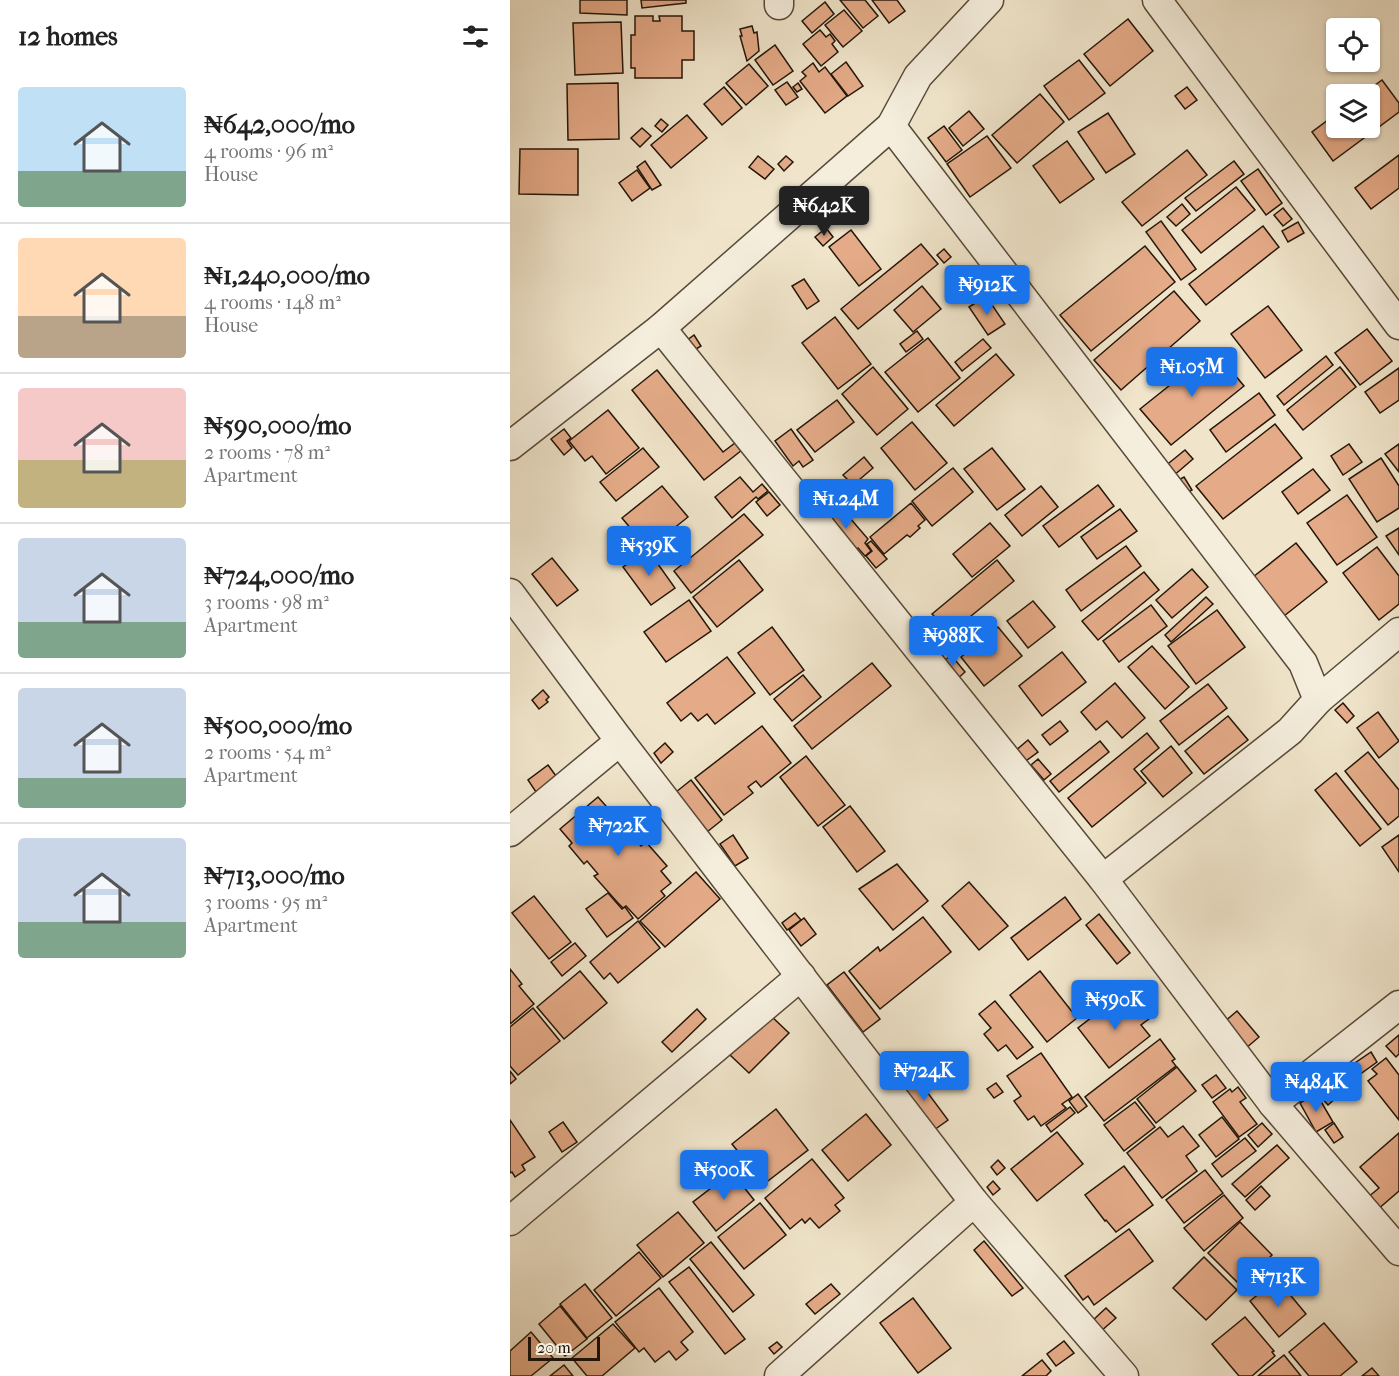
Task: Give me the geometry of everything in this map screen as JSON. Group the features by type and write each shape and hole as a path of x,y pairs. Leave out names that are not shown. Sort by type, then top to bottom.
{"street":[{"path":"510,446 662,328 891,126 918,76 989,0"},
{"path":"1157,0 1399,325"},
{"path":"891,126 1303,663 1318,700"},
{"path":"662,328 1103,879 1273,1104 1399,1251"},
{"path":"510,593 620,741 974,1202 1124,1376"},
{"path":"1103,879 1290,731 1318,700 1399,632"},
{"path":"510,832 620,741"},
{"path":"510,1221 801,976"},
{"path":"1273,1104 1399,1005"},
{"path":"779,1376 974,1202"}],"building":[{"path":"580,0 627,0 627,15 580,13"},
{"path":"641,0 686,0 686,3 642,8"},
{"path":"840,0 865,0 878,16 863,28"},
{"path":"872,0 897,0 905,11 889,23"},
{"path":"825,2 834,14 812,33 802,21"},
{"path":"844,10 862,31 843,47 825,25"},
{"path":"635,16 653,16 653,21 660,21 659,16 682,16 682,31 694,31 694,60 682,60 682,78 635,78 635,68 631,68 631,35 635,35"},
{"path":"1128,19 1153,51 1110,86 1084,54"},
{"path":"621,22 623,73 575,75 573,23"},
{"path":"752,26 754,33 757,32 759,51 747,61 740,29"},
{"path":"820,30 826,37 830,34 835,41 832,44 838,52 821,66 803,44"},
{"path":"775,45 793,71 773,85 755,60"},
{"path":"1079,60 1105,93 1069,120 1044,86"},
{"path":"846,62 863,86 848,96 831,74"},
{"path":"813,63 819,72 825,67 847,96 825,113 800,81 806,76 802,72"},
{"path":"749,64 768,86 746,105 726,83"},
{"path":"1382,80 1399,103 1399,112 1380,126 1380,84 1377,84"},
{"path":"787,82 798,97 786,105 775,90"},
{"path":"618,83 619,139 568,140 567,84"},
{"path":"798,83 802,89 797,92 793,87"},
{"path":"724,87 742,108 722,125 704,104"},
{"path":"1187,87 1197,100 1185,109 1175,96"},
{"path":"1040,94 1064,122 1017,163 992,135"},
{"path":"969,111 984,129 963,146 949,128"},
{"path":"1108,113 1135,154 1106,173 1078,132"},
{"path":"687,115 707,138 671,168 651,145"},
{"path":"661,119 668,125 662,132 655,126"},
{"path":"1326,122 1326,138 1364,138 1333,161 1312,132"},
{"path":"944,126 962,150 946,162 928,138"},
{"path":"642,128 651,136 640,147 631,138"},
{"path":"987,136 1011,168 970,197 947,164"},
{"path":"1067,141 1094,179 1060,203 1033,166"},
{"path":"520,149 578,149 578,195 519,194"},
{"path":"1187,150 1207,175 1142,226 1122,202"},
{"path":"1399,155 1399,188 1371,209 1355,188"},
{"path":"758,156 774,169 765,179 749,167"},
{"path":"786,156 793,162 784,171 778,164"},
{"path":"645,161 661,185 652,190 637,167"},
{"path":"1234,161 1244,174 1196,211 1185,198"},
{"path":"1258,169 1282,203 1266,215 1241,181"},
{"path":"637,170 650,188 632,201 619,183"},
{"path":"1236,187 1255,210 1201,253 1182,230"},
{"path":"1182,204 1190,214 1176,226 1167,217"},
{"path":"1283,208 1292,219 1283,226 1274,215"},
{"path":"1161,221 1196,269 1181,280 1146,232"},
{"path":"1298,222 1304,233 1288,242 1282,231"},
{"path":"1263,226 1279,247 1206,305 1189,284"},
{"path":"826,228 833,237 823,246 815,237"},
{"path":"851,230 881,269 859,286 829,247"},
{"path":"921,244 938,264 858,329 841,309"},
{"path":"1145,246 1175,282 1091,351 1060,315"},
{"path":"944,249 951,257 944,263 937,255"},
{"path":"965,275 973,285 962,294 954,285"},
{"path":"804,279 819,301 807,309 792,286"},
{"path":"922,286 941,309 913,332 894,310"},
{"path":"1174,291 1200,321 1121,390 1094,360"},
{"path":"986,296 1005,324 988,335 969,307"},
{"path":"1268,306 1302,350 1265,378 1231,334"},
{"path":"835,317 871,364 838,389 802,343"},
{"path":"1367,329 1392,361 1360,385 1335,353"},
{"path":"917,331 923,339 906,352 900,344"},
{"path":"694,335 701,346 693,351 686,341"},
{"path":"928,338 960,378 918,412 885,372"},
{"path":"983,339 991,348 962,371 955,362"},
{"path":"1214,350 1244,386 1171,445 1140,409"},
{"path":"996,354 1014,375 954,426 936,405"},
{"path":"1326,356 1333,365 1284,405 1277,396"},
{"path":"873,367 908,409 877,435 842,394"},
{"path":"1340,367 1356,387 1303,430 1287,410"},
{"path":"1399,368 1399,400 1380,413 1365,392"},
{"path":"657,370 723,452 735,443 742,450 704,480 632,390"},
{"path":"1259,393 1275,415 1226,452 1210,430"},
{"path":"837,400 854,422 815,452 797,430"},
{"path":"608,410 639,448 606,474 592,456 585,461 569,441"},
{"path":"912,422 947,463 915,490 881,448"},
{"path":"1275,424 1302,458 1223,519 1196,486"},
{"path":"564,429 571,438 567,441 572,448 564,455 551,439"},
{"path":"791,429 813,460 803,467 799,461 793,466 775,441"},
{"path":"1349,444 1362,462 1343,475 1331,456"},
{"path":"1399,444 1399,472 1385,454"},
{"path":"643,448 659,467 616,501 600,482"},
{"path":"992,448 1025,489 997,510 964,469"},
{"path":"1185,450 1193,459 1172,477 1164,467"},
{"path":"864,457 873,468 853,485 843,475"},
{"path":"1381,458 1399,486 1399,508 1377,522 1349,479"},
{"path":"953,468 973,492 932,526 912,501"},
{"path":"1313,469 1330,490 1298,514 1282,492"},
{"path":"740,477 753,492 762,484 768,491 758,499 756,497 732,518 715,497"},
{"path":"1184,477 1192,490 1181,496 1173,483"},
{"path":"1098,485 1114,506 1059,547 1043,526"},
{"path":"662,486 688,517 648,549 622,518"},
{"path":"1041,486 1058,507 1022,536 1005,515"},
{"path":"769,492 780,505 767,516 756,502"},
{"path":"1347,495 1377,537 1337,565 1307,523"},
{"path":"837,503 868,539 865,543 871,551 865,556 858,548 852,553 821,517"},
{"path":"911,503 925,520 910,537 907,535 884,554 870,537"},
{"path":"1120,509 1137,531 1097,559 1081,537"},
{"path":"744,514 763,535 691,593 674,571"},
{"path":"990,523 1010,546 972,577 953,554"},
{"path":"1399,528 1399,555 1386,536"},
{"path":"871,541 887,559 876,568 866,556 872,551 867,544"},
{"path":"1296,543 1327,582 1284,616 1253,577"},
{"path":"1126,546 1141,566 1081,611 1066,590"},
{"path":"1377,547 1399,576 1399,604 1379,620 1343,573"},
{"path":"648,550 675,588 651,605 623,567"},
{"path":"552,558 578,590 557,606 532,574"},
{"path":"739,560 763,590 717,627 693,597"},
{"path":"997,560 1014,581 948,637 932,614"},
{"path":"1192,569 1208,587 1172,618 1156,600"},
{"path":"1144,572 1159,590 1098,640 1082,621"},
{"path":"1206,597 1213,604 1171,642 1165,635"},
{"path":"689,600 711,631 666,662 644,632"},
{"path":"1033,601 1055,627 1028,648 1007,621"},
{"path":"1151,605 1167,626 1119,662 1103,641"},
{"path":"1217,610 1245,647 1196,684 1168,646"},
{"path":"772,627 804,670 770,695 738,653"},
{"path":"998,627 1022,656 984,686 961,657"},
{"path":"1152,646 1189,687 1165,709 1128,667"},
{"path":"1062,652 1086,682 1042,716 1019,686"},
{"path":"951,655 965,672 956,680 942,663"},
{"path":"727,657 755,693 715,724 707,714 698,721 691,713 681,721 667,703"},
{"path":"872,663 891,686 812,749 794,726"},
{"path":"803,675 821,697 792,721 774,699"},
{"path":"1115,683 1145,718 1122,738 1107,721 1096,730 1081,712"},
{"path":"1208,684 1227,708 1179,745 1160,721"},
{"path":"543,690 549,697 546,700 548,702 539,709 532,700"},
{"path":"1343,703 1354,716 1347,723 1335,710"},
{"path":"1378,712 1399,741 1379,758 1357,728"},
{"path":"1228,716 1248,740 1204,774 1185,751"},
{"path":"1060,721 1068,731 1050,745 1042,735"},
{"path":"762,726 791,763 761,787 756,781 748,787 753,793 724,815 695,778"},
{"path":"1147,733 1159,748 1134,769 1146,783 1092,827 1068,798"},
{"path":"1028,740 1038,752 1023,763 1014,752"},
{"path":"1100,741 1109,752 1059,792 1050,781"},
{"path":"665,743 673,752 661,763 654,753"},
{"path":"1171,746 1192,773 1163,797 1141,771"},
{"path":"1368,752 1399,790 1399,816 1388,825 1345,771"},
{"path":"806,756 845,805 818,826 780,777"},
{"path":"1038,759 1051,774 1044,780 1031,765"},
{"path":"548,765 559,780 538,795 528,780"},
{"path":"1336,773 1381,829 1360,846 1315,790"},
{"path":"691,780 722,820 707,832 676,792"},
{"path":"598,797 613,814 618,809 640,834 635,839 641,846 646,842 667,866 661,871 671,883 661,891 665,896 638,919 626,906 623,908 594,876 598,874 587,861 584,864 569,846 572,843 560,829"},
{"path":"850,806 885,851 857,872 823,827"},
{"path":"733,835 748,858 735,866 720,844"},
{"path":"1399,835 1399,872 1382,847"},
{"path":"897,864 928,901 893,930 859,889"},
{"path":"696,872 720,899 665,947 640,921"},
{"path":"969,882 1008,926 979,950 942,906"},
{"path":"608,893 622,909 625,907 633,918 607,937 586,909"},
{"path":"534,896 571,942 549,959 512,913"},
{"path":"1065,897 1081,919 1028,960 1011,938"},
{"path":"795,913 801,920 787,930 782,923"},
{"path":"1099,914 1130,953 1117,964 1086,925"},
{"path":"923,917 951,952 880,1009 849,971 878,947 880,951"},
{"path":"804,918 816,934 801,946 789,930"},
{"path":"638,921 660,948 618,983 610,973 604,979 590,962"},
{"path":"575,943 586,956 562,976 551,962"},
{"path":"510,969 522,984 519,986 534,1004 510,1024"},
{"path":"580,971 607,1003 564,1039 537,1007"},
{"path":"1040,971 1077,1018 1047,1042 1010,995"},
{"path":"844,972 880,1019 863,1032 827,985"},
{"path":"1119,996 1134,1015 1141,1010 1149,1019 1141,1025 1150,1036 1109,1068 1078,1028"},
{"path":"1087,1000 1093,1005 1083,1015 1077,1009"},
{"path":"995,1001 1033,1047 1017,1059 1006,1045 998,1051 984,1034 991,1028 979,1014"},
{"path":"533,1008 560,1041 518,1075 510,1066 510,1027"},
{"path":"697,1009 706,1019 672,1052 662,1042"},
{"path":"1237,1011 1259,1037 1245,1049 1223,1023"},
{"path":"770,1015 789,1033 749,1073 730,1055"},
{"path":"1399,1035 1399,1054 1396,1057 1386,1046"},
{"path":"1160,1039 1175,1059 1172,1061 1176,1066 1104,1121 1085,1097"},
{"path":"1371,1052 1377,1062 1359,1075 1352,1065"},
{"path":"1041,1053 1072,1097 1062,1104 1066,1108 1041,1126 1034,1116 1028,1120 1014,1101 1021,1096 1007,1076"},
{"path":"1386,1058 1399,1075 1399,1120 1368,1081 1377,1074 1372,1069"},
{"path":"1177,1067 1196,1091 1156,1123 1137,1099"},
{"path":"510,1071 516,1079 510,1084"},
{"path":"913,1073 948,1120 934,1130 899,1083"},
{"path":"1216,1075 1226,1088 1212,1098 1202,1085"},
{"path":"996,1083 1003,1092 994,1098 987,1089"},
{"path":"1327,1084 1337,1097 1328,1105 1317,1092"},
{"path":"1238,1087 1246,1098 1240,1102 1257,1124 1239,1137 1213,1102 1230,1089 1232,1092"},
{"path":"1316,1093 1333,1122 1316,1132 1300,1103"},
{"path":"1078,1094 1087,1106 1078,1113 1069,1101"},
{"path":"1135,1102 1155,1127 1124,1151 1104,1125"},
{"path":"1070,1107 1075,1113 1051,1132 1046,1125"},
{"path":"776,1109 808,1150 764,1184 732,1144"},
{"path":"866,1114 891,1145 848,1181 822,1150"},
{"path":"1222,1117 1239,1139 1216,1157 1199,1135"},
{"path":"510,1120 535,1157 522,1165 525,1170 515,1177 512,1172 510,1173"},
{"path":"563,1122 577,1142 562,1152 549,1132"},
{"path":"1262,1123 1272,1134 1258,1147 1248,1135"},
{"path":"1334,1123 1343,1137 1334,1143 1325,1130"},
{"path":"1183,1126 1199,1146 1186,1156 1197,1171 1162,1198 1127,1153 1160,1127 1168,1137"},
{"path":"1057,1132 1083,1164 1037,1201 1011,1169"},
{"path":"1399,1133 1399,1191 1377,1210 1367,1198 1379,1188 1360,1167"},
{"path":"1245,1138 1256,1151 1222,1177 1212,1164"},
{"path":"1277,1145 1289,1158 1245,1197 1232,1184"},
{"path":"812,1159 844,1198 835,1205 840,1211 819,1228 810,1218 805,1223 802,1219 790,1229 765,1198"},
{"path":"998,1160 1005,1168 997,1175 991,1167"},
{"path":"1124,1166 1153,1205 1116,1232 1085,1195"},
{"path":"1205,1170 1223,1193 1184,1223 1166,1200"},
{"path":"732,1172 754,1200 716,1231 693,1202"},
{"path":"993,1181 1000,1189 993,1195 987,1187"},
{"path":"1261,1186 1270,1196 1255,1210 1246,1200"},
{"path":"1224,1195 1243,1218 1204,1251 1184,1228"},
{"path":"760,1203 786,1235 744,1269 718,1237"},
{"path":"678,1212 704,1243 663,1277 637,1245"},
{"path":"1240,1222 1272,1255 1241,1286 1208,1253"},
{"path":"1129,1229 1153,1261 1094,1305 1088,1296 1083,1300 1065,1276"},
{"path":"984,1241 1023,1288 1012,1296 974,1250"},
{"path":"711,1242 754,1295 733,1312 690,1259"},
{"path":"639,1252 661,1278 616,1316 594,1290"},
{"path":"1204,1257 1237,1290 1206,1320 1173,1288"},
{"path":"689,1267 745,1339 725,1354 669,1282"},
{"path":"1277,1279 1306,1314 1279,1337 1250,1301"},
{"path":"585,1284 612,1318 587,1338 560,1304"},
{"path":"831,1284 840,1294 815,1314 806,1304"},
{"path":"659,1288 693,1332 681,1342 688,1350 676,1360 669,1351 655,1362 644,1348 639,1352 615,1322"},
{"path":"913,1298 951,1348 918,1373 880,1323"},
{"path":"560,1306 587,1339 565,1356 539,1324"},
{"path":"1106,1308 1116,1318 1100,1332 1091,1322"},
{"path":"1245,1317 1274,1351 1272,1352 1275,1356 1252,1376 1239,1376 1212,1344"},
{"path":"1324,1323 1357,1362 1340,1376 1309,1376 1289,1352"},
{"path":"613,1324 635,1348 602,1376 587,1376 572,1358"},
{"path":"531,1332 553,1358 531,1376 510,1376 510,1351"},
{"path":"1064,1341 1074,1353 1056,1366 1047,1354"},
{"path":"777,1342 782,1347 774,1354 769,1348"},
{"path":"1284,1355 1301,1376 1258,1376"},
{"path":"1042,1360 1051,1371 1046,1376 1022,1376"},
{"path":"564,1365 573,1376 550,1376"},
{"path":"1372,1368 1379,1376 1362,1376"}]}
